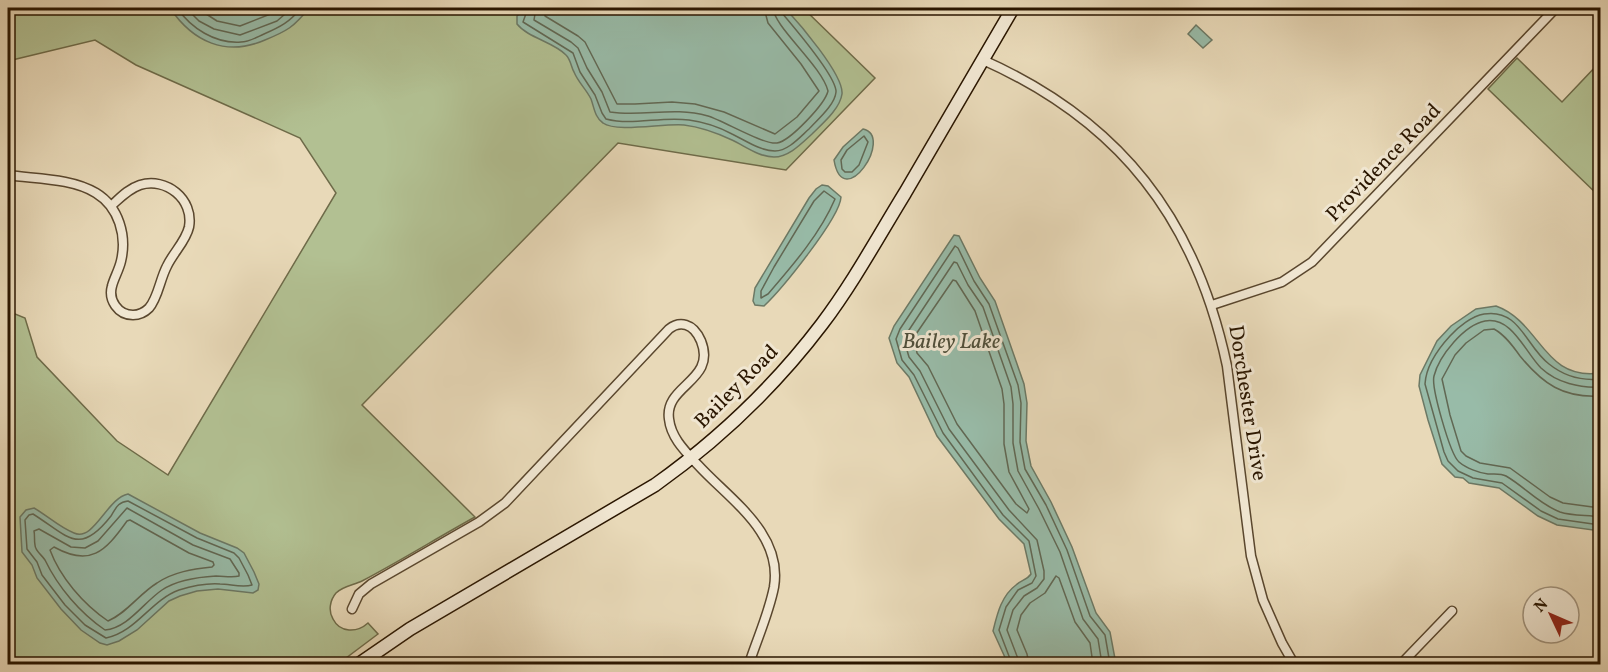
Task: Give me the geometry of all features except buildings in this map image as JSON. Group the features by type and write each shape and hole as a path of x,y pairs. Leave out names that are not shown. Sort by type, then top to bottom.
{"main road":[{"name":"Bailey Road","path":"359,664 410,628 634,499 692,458 760,396 822,324 867,256 1013,8"}],"street":[{"name":"Providence Road","path":"1212,305 1282,282 1312,262 1556,8"},
{"name":"Dorchester Drive","path":"982,60 1012,73 1066,106 1100,133 1146,181 1178,227 1194,259 1212,305 1227,366 1251,556 1263,600 1294,664"},
{"path":"8,175 75,185 98,194 111,206 123,230 124,242 120,264 111,287 111,296 114,304 125,314 140,314 151,306 167,266 189,228 187,207 182,198 173,190 153,182 135,187 111,206"},
{"path":"352,609 359,594 370,584 499,508 669,329 677,325 690,327 698,334 702,342 703,363 695,377 675,396 669,408 669,417 675,436 692,458 756,525 772,553 776,574 774,588 749,664"},
{"path":"1401,664 1452,611"}],"shaded area":[{"path":"8,8 803,8 875,78 786,170 618,143 362,405 475,517 362,581 336,593 330,609 336,624 344,629 354,630 368,623 378,634 338,664 19,664 8,652 8,311 25,318 37,357 117,441 168,475 336,193 300,138 136,65 95,40 8,61"},
{"path":"1517,58 1562,102 1600,62 1600,197 1488,89"}],"water":[{"path":"170,8 309,8 285,31 251,45 237,47 224,46 200,38 179,20"},
{"path":"525,8 785,8 809,36 836,75 841,85 841,100 830,116 795,149 785,155 774,157 752,151 721,135 690,126 630,128 610,126 598,118 591,99 566,55 517,24 517,16"},
{"path":"1196,25 1212,40 1203,48 1188,34"},
{"path":"863,129 871,135 873,144 870,156 856,176 847,179 839,174 834,160 843,147"},
{"path":"822,185 828,186 841,197 831,221 796,270 772,298 764,306 755,305 753,301 755,288 809,198"},
{"name":"Bailey Lake","path":"954,235 959,236 980,278 995,301 1024,384 1027,403 1026,441 1031,466 1072,547 1096,613 1110,632 1116,664 1008,664 993,631 1000,606 1011,589 1031,574 1024,544 999,519 937,436 909,377 897,363 889,338 894,326"},
{"path":"1496,306 1523,324 1554,360 1566,368 1581,373 1600,373 1600,531 1557,525 1538,516 1499,488 1469,483 1463,478 1455,477 1442,464 1419,386 1420,375 1437,341 1451,326 1476,309"},
{"path":"128,494 200,533 244,553 259,584 258,590 253,593 218,589 197,591 180,596 169,601 137,630 107,645 81,630 37,578 32,565 22,552 20,517 26,510 34,508 63,528 81,534 94,526 120,497"}]}
